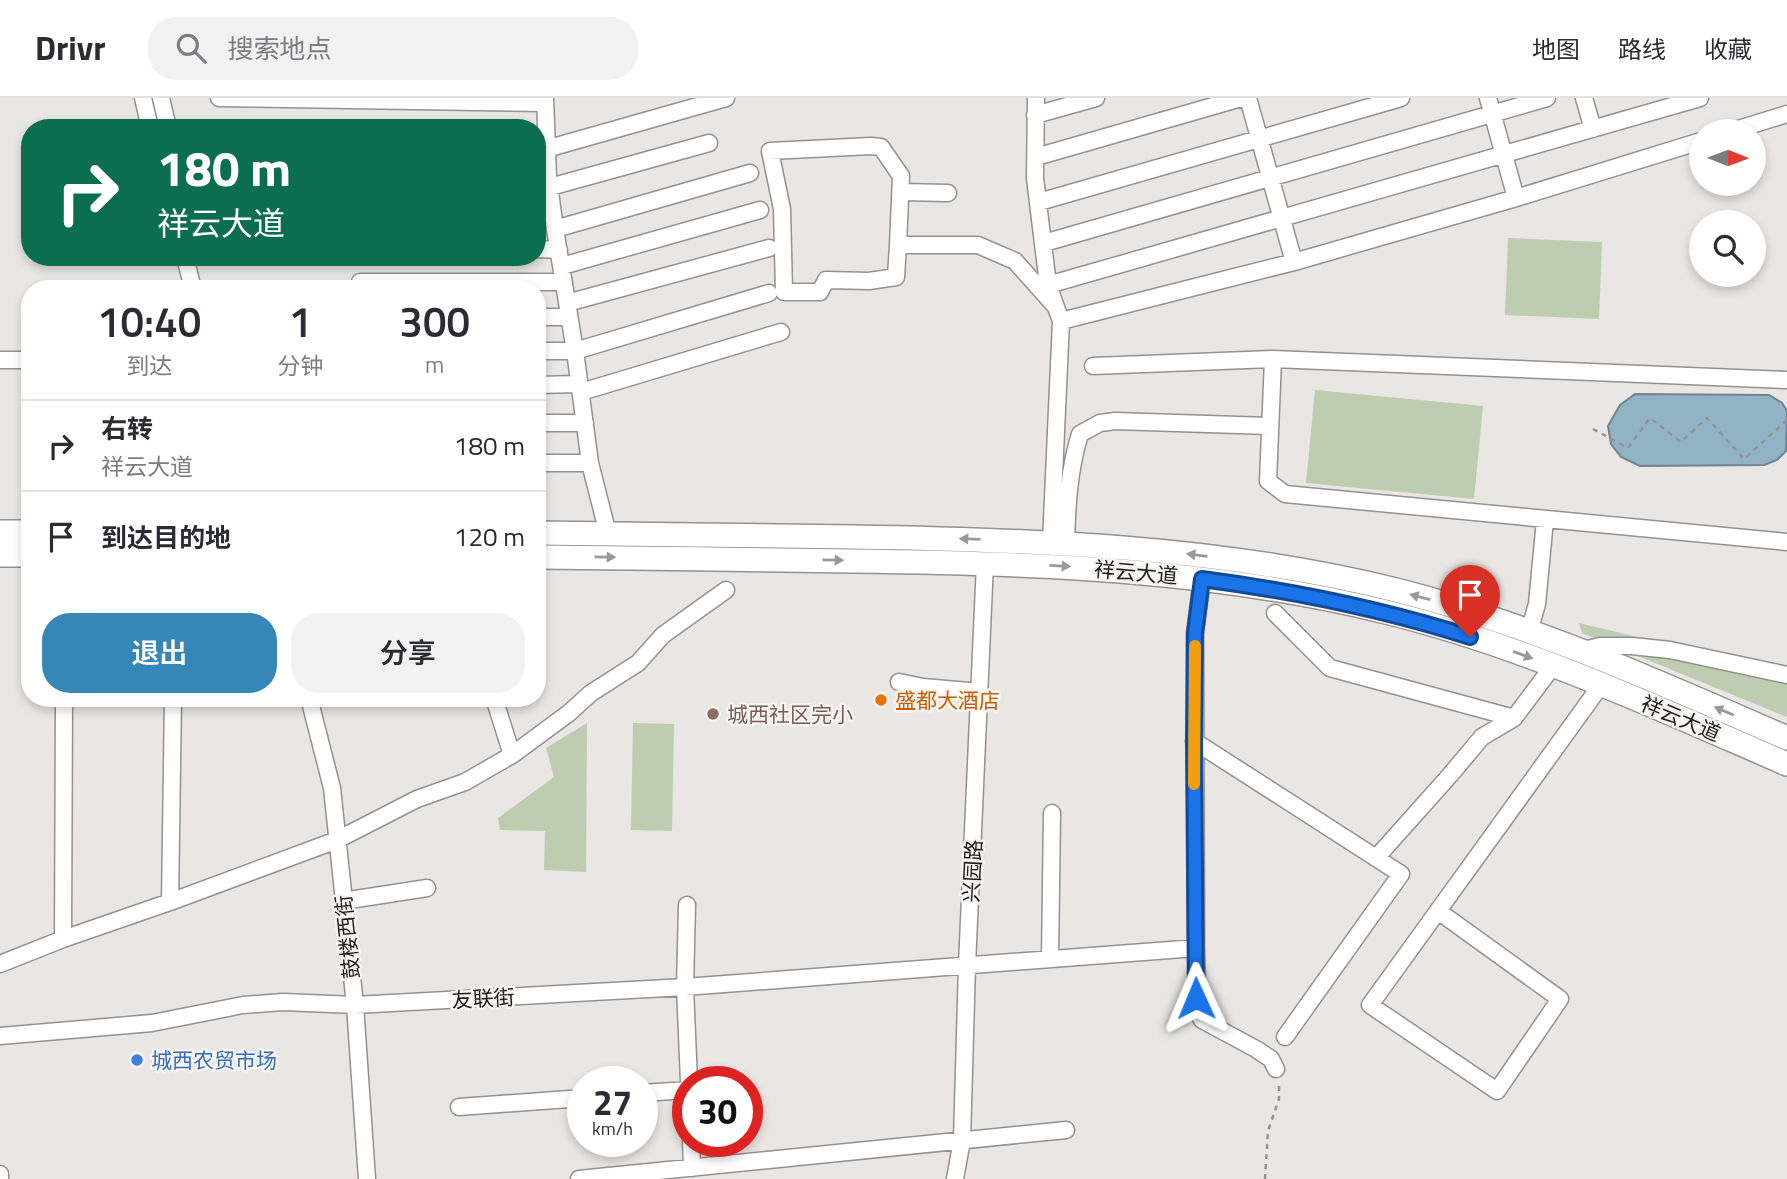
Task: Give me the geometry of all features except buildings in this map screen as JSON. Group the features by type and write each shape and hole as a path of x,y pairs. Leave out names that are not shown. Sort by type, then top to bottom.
{"highway":[{"path":"0,532 21,532"},
{"name":"祥云大道","path":"546,533 1059,542 1185,553 1264,564 1375,585 1529,632 1787,738"},
{"path":"0,555 21,555"},
{"name":"祥云大道","path":"546,557 985,563 1095,568 1202,579 1308,596 1391,613 1492,644 1601,685 1787,764"}],"street":[{"path":"143,98 148,119"},
{"path":"160,98 166,119"},
{"path":"219,98 545,100 544,119"},
{"path":"546,141 726,98"},
{"path":"1036,98 1035,178 1048,285 1058,314 1059,542"},
{"path":"1035,116 1096,98"},
{"path":"1036,157 1241,98"},
{"path":"1248,98 1294,262"},
{"path":"1038,202 1401,98"},
{"path":"1044,243 1270,178 1490,106 1547,98"},
{"path":"1584,98 1593,129"},
{"path":"1048,285 1700,98"},
{"path":"1490,106 1516,198"},
{"path":"1766,120 1787,114"},
{"path":"546,180 709,143"},
{"path":"1058,314 1294,262 1689,145"},
{"path":"881,147 901,176 898,245 896,278 826,281 820,292 784,292 782,209 771,150 881,147"},
{"path":"549,219 750,173"},
{"path":"546,190 549,219 563,274 590,463 608,534"},
{"path":"901,192 948,193"},
{"path":"411,280 563,274 760,210"},
{"path":"898,245 978,245 1015,261 1058,314"},
{"path":"546,315 769,248"},
{"path":"546,249 559,250"},
{"path":"546,351 575,351 769,293"},
{"path":"546,385 580,388 781,332"},
{"path":"1273,359 1268,481 1285,494 1787,542"},
{"path":"1093,366 1273,359 1787,380"},
{"path":"0,360 21,360"},
{"path":"1059,542 1073,456 1080,434 1100,423 1115,421 1269,426"},
{"path":"546,423 584,423"},
{"path":"546,463 590,463"},
{"path":"1529,632 1536,604 1545,520"},
{"name":"兴园路","path":"955,1179 962,1140 985,563"},
{"path":"1202,579 1195,633 1194,741 1198,1013 1202,1020 1271,1059 1276,1069"},
{"path":"0,964 337,840 418,799 465,782 512,755 592,693 638,663 663,635 726,590"},
{"path":"1275,613 1330,668 1514,718"},
{"path":"1580,652 1600,646 1632,646 1787,675"},
{"path":"1376,858 1482,737 1514,718 1553,666"},
{"path":"899,682 980,692"},
{"path":"1438,911 1560,999 1497,1091 1370,1005 1601,685"},
{"path":"63,939 64,707"},
{"path":"170,902 173,707"},
{"name":"鼓楼西街","path":"311,707 332,788 355,1005 367,1179"},
{"path":"497,707 512,755"},
{"path":"1194,741 1401,874 1285,1037"},
{"path":"1050,958 1052,813"},
{"path":"344,901 427,888"},
{"path":"687,905 685,987 688,1066"},
{"name":"友联街","path":"0,1036 152,1023 243,1005 283,1002 355,1005 685,987 1196,948"},
{"path":"460,1107 567,1099"},
{"path":"579,1179 1066,1130"},
{"path":"692,1157 692,1168"}],"path":[{"path":"1593,429 1628,448 1650,418 1681,442 1707,418 1744,459 1787,420"},
{"path":"1265,1179 1268,1131 1279,1099 1279,1076 1276,1069"}],"green space":[{"path":"1508,238 1602,242 1599,319 1505,315"},
{"path":"1315,390 1483,406 1474,499 1306,483"},
{"path":"1579,623 1787,673 1787,717 1582,633"},
{"path":"587,723 586,872 544,870 545,831 500,830 498,818 554,777 546,748"},
{"path":"633,723 674,724 672,831 631,830"}],"water":[{"path":"1635,394 1769,395 1782,403 1787,411 1786,451 1777,460 1764,465 1640,466 1621,457 1611,444 1608,426 1620,405"}],"slow traffic":[{"path":"1194,784 1195,646"}],"place":[{"name":"盛都大酒店","path":"881,700"},
{"name":"城西社区完小","path":"713,714"},
{"name":"城西农贸市场","path":"137,1060"}],"route":[{"path":"1196,998 1195,633 1202,579 1359,606 1470,637"}]}
